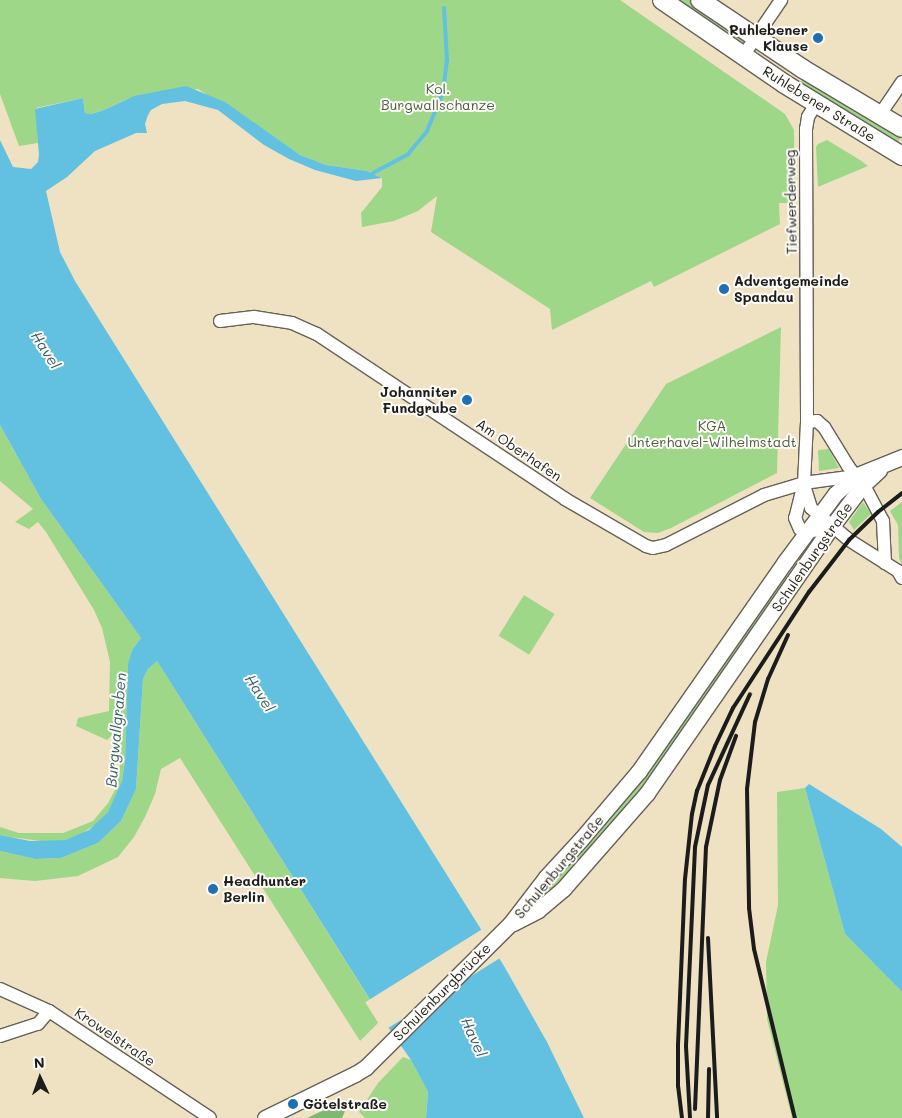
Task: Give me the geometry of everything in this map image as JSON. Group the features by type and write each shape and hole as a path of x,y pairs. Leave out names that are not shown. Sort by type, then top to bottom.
{"main road":[{"name":"Ruhlebener Straße","path":"662,0 816,104 902,156"},
{"name":"Ruhlebener Straße","path":"700,0 879,116 902,128"}],"street":[{"path":"743,56 781,0"},
{"path":"879,116 902,82"},
{"name":"Tiefwerderweg","path":"806,533 800,529 795,518 804,483 807,422 806,129 808,117 816,104"},
{"name":"Am Oberhafen","path":"220,322 254,317 292,324 317,334 565,499 646,546 653,548 666,545 764,495 804,483"},
{"path":"807,422 817,421 824,427 883,521 885,563"},
{"name":"Schulenburgstraße","path":"510,924 546,877 633,778 835,494 895,459"},
{"path":"804,483 859,480"},
{"name":"Schulenburgstraße","path":"510,924 538,910 563,889 647,793 832,526 859,480"},
{"name":"Tiefwerderweg","path":"804,483 811,508 832,526 898,572 902,578"},
{"path":"806,533 832,526"},
{"name":"Schulenburgbrücke","path":"265,1118 355,1074 374,1059 510,924"},
{"name":"Krowelstraße","path":"0,990 49,1011 210,1118"},
{"path":"0,1036 38,1024 49,1011"}],"green space":[{"name":"Kol. Burgwallschanze","path":"0,0 620,0 785,114 794,130 795,203 779,203 780,224 654,287 651,281 552,330 550,309 431,232 437,196 418,211 394,221 362,227 361,213 382,187 382,178 367,171 326,165 300,155 198,89 127,99 104,110 90,114 85,113 83,98 36,108 38,143 19,146 0,94"},
{"path":"674,0 691,0 746,39 746,41 738,44"},
{"path":"804,77 902,136 897,144 799,86"},
{"path":"827,140 868,166 818,187 816,147"},
{"name":"KGA Unterhavel-Wilhelmstadt","path":"781,327 777,473 658,533 644,532 590,498 666,384"},
{"path":"0,425 41,499 141,638 132,650 128,665 125,761 122,781 116,798 108,812 95,825 81,834 65,840 49,842 0,835 0,827 19,833 63,833 93,821 108,803 115,790 120,765 119,729 107,740 76,726 78,718 109,711 110,662 102,628 94,610 46,532 38,522 29,529 15,522 33,509 0,481"},
{"path":"829,449 839,468 819,471 818,450"},
{"path":"863,502 871,514 854,530 849,522"},
{"path":"902,502 902,565 899,558 898,525 890,511"},
{"path":"783,573 790,577 644,786 558,883 533,905"},
{"path":"524,595 555,614 529,655 499,636"},
{"path":"157,661 382,1019 360,1041 180,758 161,769 155,794 145,817 134,837 118,857 78,876 35,881 0,878 0,851 35,859 61,858 98,843 121,821 136,788 143,679 148,669"},
{"path":"805,788 845,934 902,992 902,1118 792,1118 767,1019 766,962 778,905 777,792"},
{"path":"403,1057 411,1060 428,1092 426,1118 365,1118 359,1112 378,1083"},
{"path":"346,1100 348,1104 342,1118 307,1118"}],"water":[{"name":"Havel","path":"186,86 225,102 300,155 326,165 367,171 382,178 356,181 315,170 289,159 264,145 218,110 185,101 162,104 151,110 148,115 145,124 147,133 136,133 95,151 67,177 46,191 60,252 75,281 504,966 547,1042 584,1118 426,1118 428,1092 411,1060 381,1017 157,661 148,669 143,679 136,789 121,821 98,843 61,858 35,859 0,851 0,835 30,841 65,840 89,830 108,812 122,781 125,761 128,664 132,650 141,638 41,499 0,425 0,140 13,167 31,169 38,162 39,155 35,109 83,98 85,113 91,114 134,96"},
{"path":"809,784 881,829 902,847 902,992 845,934 805,788"}],"pier":[{"path":"484,928 502,957 383,1031 365,1002"}],"waterway":[{"path":"373,173 408,154 427,131 443,92 447,60 444,8"}],"railway":[{"path":"682,1118 678,1086 678,1045 685,879 692,814 697,791 733,708 809,592 849,540 878,512 902,493"},
{"path":"788,635 768,679 755,722 747,789 749,908 754,949 795,1118"},
{"path":"690,1118 686,1046 695,847 708,785 750,694"},
{"path":"695,1109 706,847 720,780 736,736"},
{"path":"708,938 717,1118"},
{"path":"708,1118 709,1069"}],"place":[{"name":"Ruhlebener Klause","path":"818,38"},
{"name":"Adventgemeinde Spandau","path":"724,289"},
{"name":"Johanniter Fundgrube","path":"467,400"},
{"name":"Headhunter Berlin","path":"213,889"},
{"name":"Götelstraße","path":"293,1104"}],"water label":[{"name":"Burgwallgraben","path":"116,730"}]}
